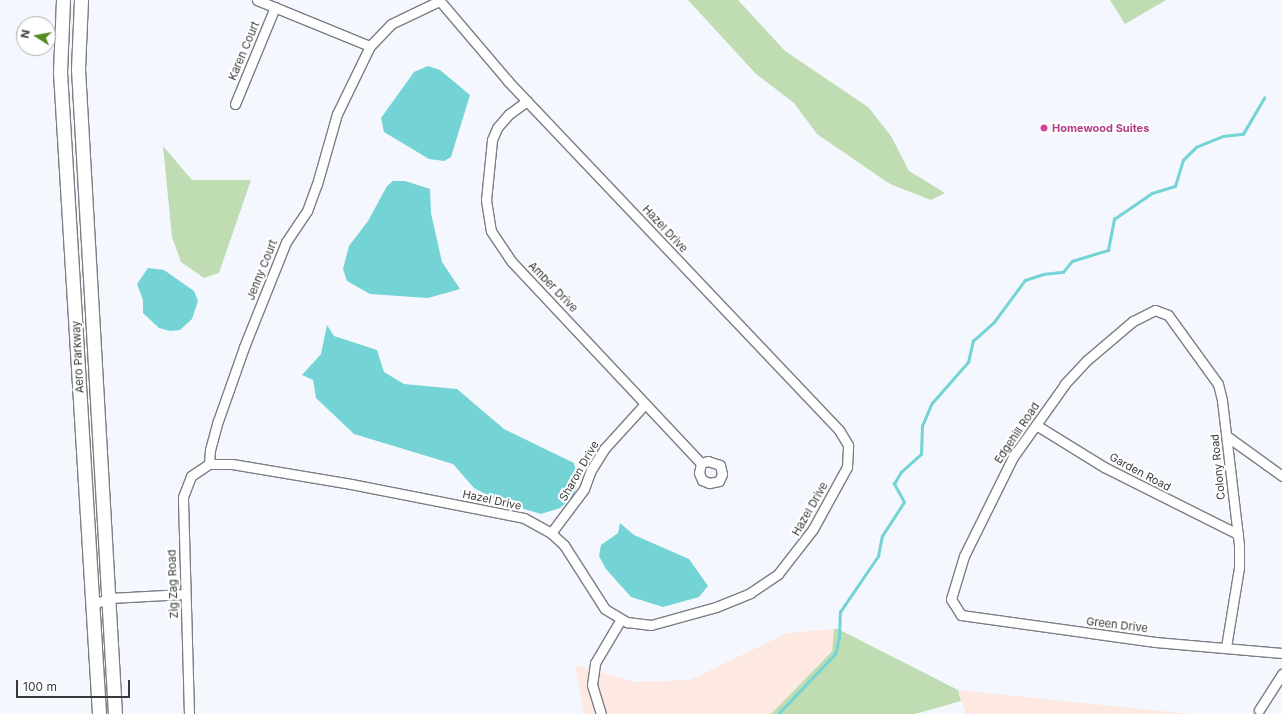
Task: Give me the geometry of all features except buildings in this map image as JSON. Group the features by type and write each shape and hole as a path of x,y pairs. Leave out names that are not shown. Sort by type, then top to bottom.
{"main road":[{"name":"Aero Parkway","path":"63,0 60,72 99,714"},
{"name":"Aero Parkway","path":"81,0 78,69 110,598 115,714"}],"street":[{"path":"257,0 370,46"},
{"name":"Hazel Drive","path":"209,464 232,464 524,518 551,533 564,545 605,608 622,619 638,624 651,625 716,607 750,593 778,574 813,529 844,473 849,456 848,445 839,430 527,101 439,1 391,24 370,46"},
{"name":"Karen Court","path":"235,104 275,7"},
{"name":"Jenny Court","path":"209,464 210,450 218,421 244,347 286,242 307,211 318,184 337,114 370,46"},
{"name":"Amber Drive","path":"527,101 509,114 497,128 492,140 486,200 491,230 512,262 701,463"},
{"name":"Edgehill Road","path":"954,605 952,591 964,556 998,484 1036,425 1065,384 1087,360 1127,325 1155,310"},
{"name":"Colony Road","path":"1155,310 1168,315 1218,384 1228,438 1238,534 1239,568 1226,647"},
{"name":"Sharon Drive","path":"551,533 584,489 604,449 645,404"},
{"name":"Garden Road","path":"1036,425 1104,467 1238,534"},
{"path":"1228,438 1282,476"},
{"name":"Zig Zag Road","path":"189,714 184,594 183,498 191,476 209,464"},
{"path":"93,604 110,598 184,594"},
{"name":"Green Drive","path":"954,605 961,615 1155,642 1282,653"},
{"path":"601,714 592,685 595,663 622,619"},
{"path":"1259,710 1282,674"}],"shaded area":[{"path":"834,629 832,650 771,714 584,714 575,665 635,682 690,680 787,633"},
{"path":"958,690 1190,714 966,714"}],"green space":[{"path":"688,0 738,0 785,51 868,107 891,136 909,171 945,193 931,200 890,184 817,134 794,103 756,74"},
{"path":"1110,0 1166,0 1125,24"},
{"path":"163,146 192,180 251,180 219,273 204,278 181,262 172,237"},
{"path":"834,629 838,629 958,690 961,701 915,714 771,714 832,651"}],"water":[{"path":"428,66 440,70 470,95 451,157 444,161 429,159 384,132 381,118 414,72"},
{"path":"393,181 405,181 430,189 431,213 442,262 460,289 428,298 370,294 347,281 343,269 349,246 368,221 387,186"},
{"path":"148,268 164,270 194,291 198,301 192,319 180,330 170,331 159,328 143,313 143,300 137,284"},
{"path":"327,325 334,336 377,350 384,372 404,384 457,389 504,429 574,463 578,479 574,495 560,508 541,514 501,502 474,488 453,464 354,434 316,398 313,380 302,375 321,354"},
{"path":"620,523 634,535 689,559 708,586 699,597 663,607 631,597 606,569 599,556 601,545 618,533"}],"waterway":[{"path":"778,714 835,654 839,638 840,612 878,556 882,536 904,502 894,484 901,472 921,454 922,426 932,403 968,362 973,341 994,322 1025,280 1043,274 1063,272 1072,261 1108,250 1114,219 1152,193 1175,186 1183,160 1196,147 1223,136 1243,134 1264,98"}],"place":[{"name":"Homewood Suites","path":"1044,128"}]}
